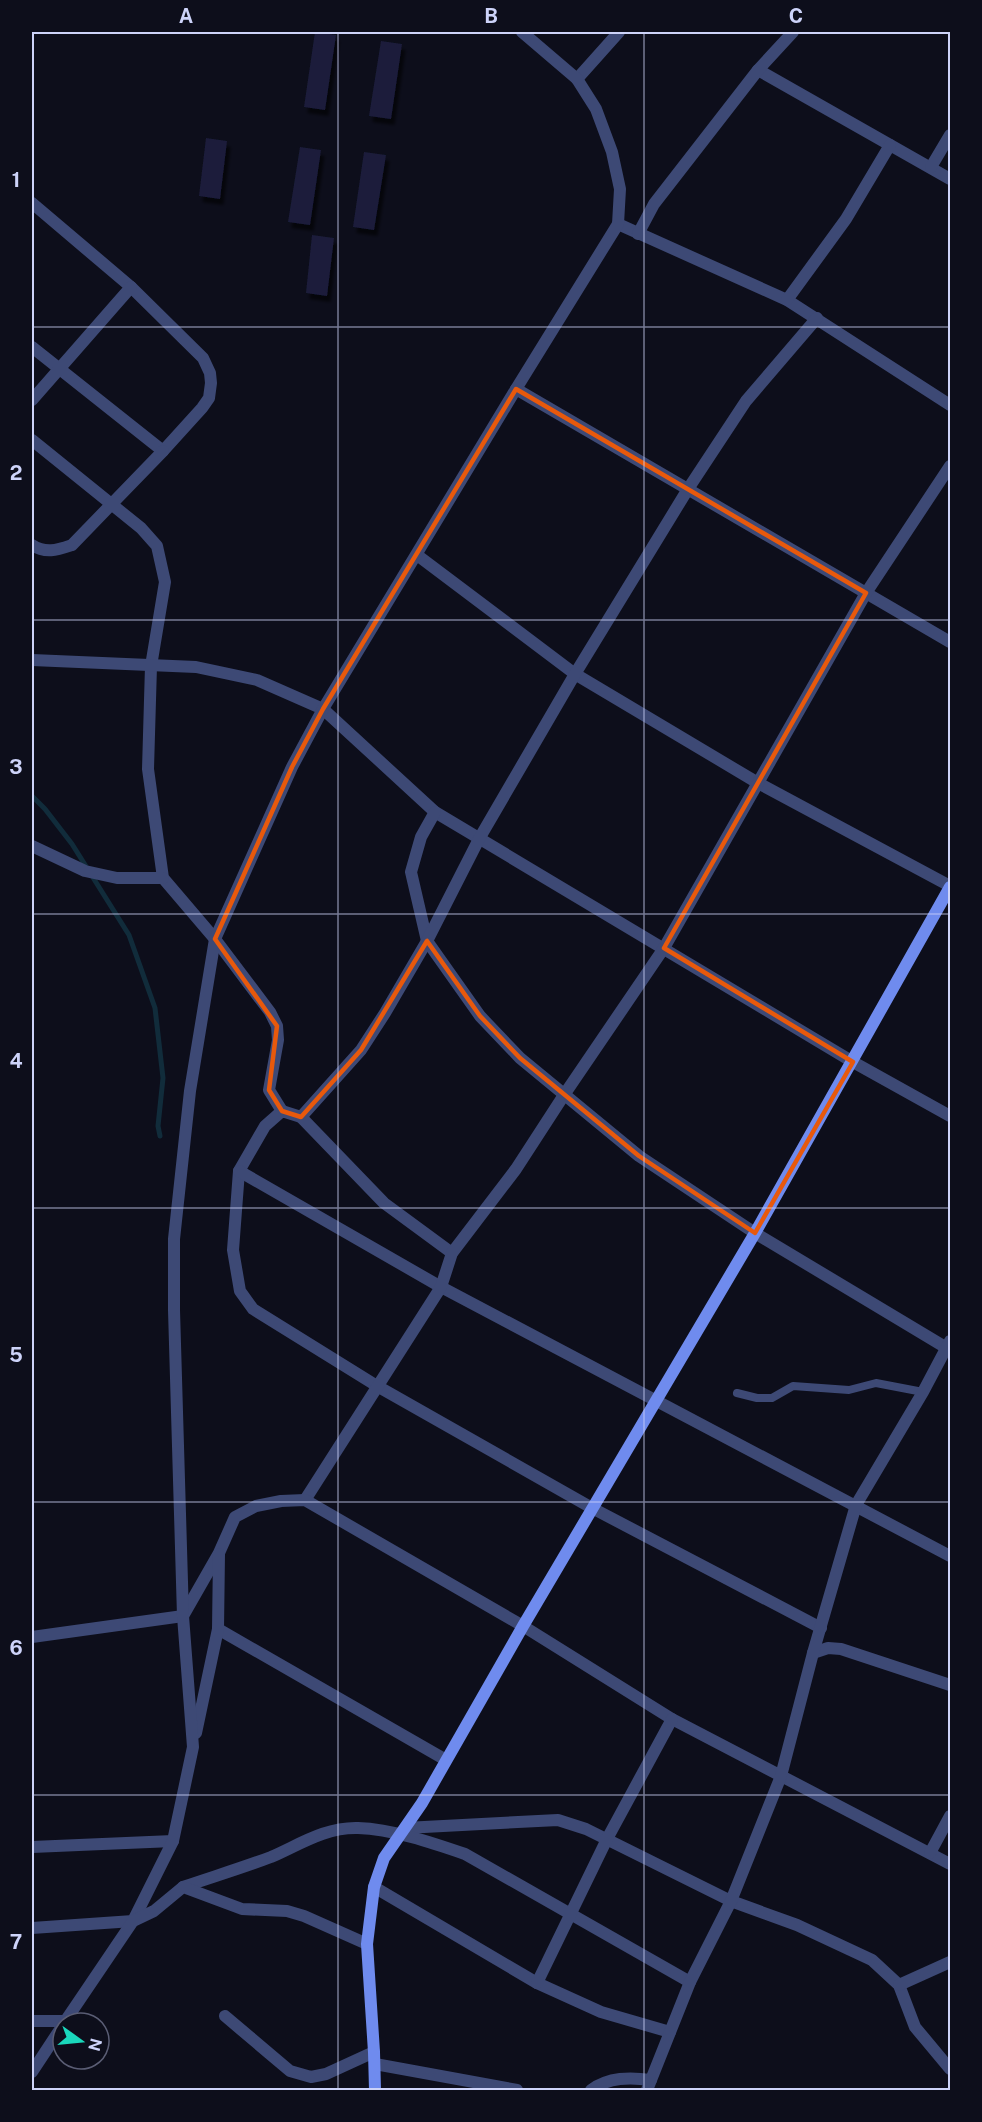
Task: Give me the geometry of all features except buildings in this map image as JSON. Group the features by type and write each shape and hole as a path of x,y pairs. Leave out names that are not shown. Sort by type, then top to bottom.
{"street":[{"path":"193,1747 183,1616 174,1239 190,1091 215,939 292,767 323,710 618,224 620,189 612,152 596,109 577,79 522,32"},
{"path":"577,79 619,32"},
{"path":"638,234 654,204 758,70 793,32"},
{"path":"758,70 951,179"},
{"path":"931,167 951,135"},
{"path":"787,300 846,219 890,145"},
{"path":"32,203 131,287 203,358 210,373 211,383 208,398 202,408 72,545 55,551 40,550 32,545"},
{"path":"618,224 787,300 951,405"},
{"path":"32,400 131,287"},
{"path":"301,1117 361,1050 427,941 479,839 575,674 688,489 746,401 817,318"},
{"path":"32,347 163,451"},
{"path":"516,389 951,642"},
{"path":"32,440 141,528 157,546 165,582 151,666 148,770 163,878 215,939 255,992 276,1026 278,1040 269,1090 282,1112 301,1117 384,1203 452,1253"},
{"path":"305,1500 441,1287 452,1253 516,1169 664,948 866,593 951,466"},
{"path":"375,2091 367,1944 374,1887 384,1858 422,1803 853,1062 951,887 758,783 575,674 417,555"},
{"path":"32,660 196,667 257,681 323,710 435,812 853,1062 951,1116"},
{"path":"435,812 421,837 411,872 427,941 480,1016 520,1058 639,1156 754,1233 949,1346 856,1504 813,1653 782,1776 730,1901 690,1982 649,2085 631,2078 612,2080 591,2091"},
{"path":"32,846 96,873 117,878 163,878"},
{"path":"282,1112 265,1126 239,1171 233,1250 240,1291 253,1309 377,1386 592,1508 820,1630 841,1649"},
{"path":"239,1171 441,1287 951,1556"},
{"path":"183,1616 219,1553 235,1517 256,1506 281,1501 305,1500 523,1626 672,1719 951,1864"},
{"path":"72,2011 133,1921 174,1841 218,1629 219,1553"},
{"path":"32,1637 183,1616"},
{"path":"218,1629 446,1760"},
{"path":"813,1653 828,1648 841,1649 951,1684"},
{"path":"537,1983 607,1839 672,1719"},
{"path":"930,1853 951,1816"},
{"path":"32,1928 133,1921 154,1911 183,1887 270,1857 314,1836 335,1830 358,1828 401,1831 558,1820 586,1829 730,1901 797,1925 872,1960 899,1985 915,2026 951,2069"},
{"path":"401,1831 465,1854 690,1982"},
{"path":"32,1847 174,1841"},
{"path":"183,1887 242,1909 286,1911 304,1916 367,1944"},
{"path":"374,1887 537,1983 601,2012 669,2032"},
{"path":"899,1985 951,1962"},
{"path":"225,2016 290,2071 311,2077 375,2058 517,2091"},
{"path":"32,2021 51,2022"},
{"path":"32,2072 51,2043"}],"lane":[{"path":"737,1393 757,1398 772,1398 793,1386 849,1390 876,1383 923,1392"}],"highlighted area":[{"path":"516,389 866,593 664,948 853,1062 755,1233 639,1156 520,1058 480,1016 427,941 361,1050 301,1117 282,1111 269,1090 277,1026 215,939 292,767 323,709"}],"waterway":[{"path":"32,796 72,844 129,935 155,1008 163,1078 158,1126 160,1136"}]}
